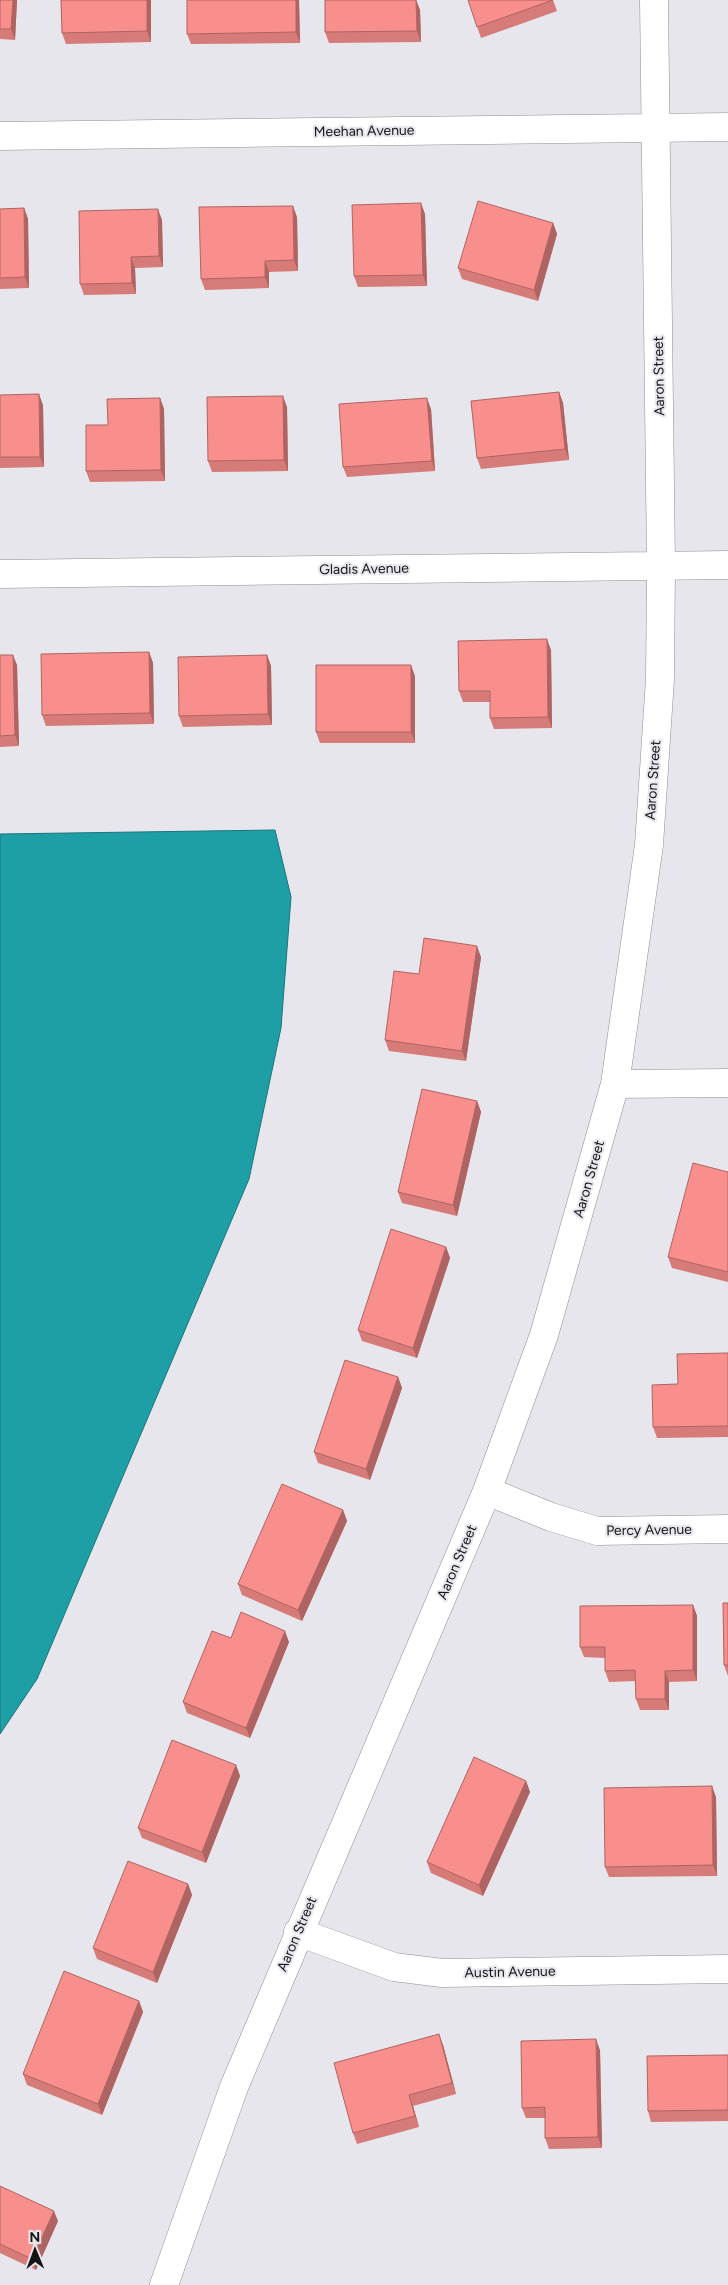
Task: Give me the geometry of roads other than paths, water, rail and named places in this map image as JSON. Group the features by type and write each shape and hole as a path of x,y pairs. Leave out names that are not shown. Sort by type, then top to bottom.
{"street":[{"name":"Aaron Street","path":"164,2285 234,2087 298,1932 487,1491 544,1335 615,1084 649,845 660,679 661,566 654,0"},
{"name":"Meehan Avenue","path":"0,136 728,126"},
{"name":"Gladis Avenue","path":"0,574 728,565"},
{"path":"615,1084 728,1083"},
{"name":"Percy Avenue","path":"487,1491 551,1517 597,1530 728,1529"},
{"name":"Austin Avenue","path":"298,1932 394,1966 442,1973 728,1969"}],"water":[{"path":"275,830 291,897 281,1028 249,1179 37,1679 0,1734 0,834"}]}
